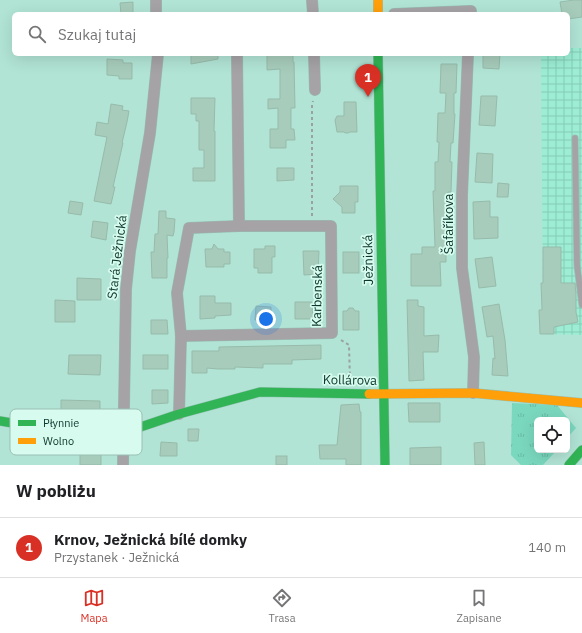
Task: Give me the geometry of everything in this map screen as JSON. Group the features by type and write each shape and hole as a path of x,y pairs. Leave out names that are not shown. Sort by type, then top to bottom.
{"street":[{"path":"156,0 156,12"},
{"path":"312,0 313,12"},
{"path":"378,0 378,12"},
{"name":"Stará Ježnická","path":"124,409 126,289 128,266 150,133 158,56"},
{"path":"237,56 239,226"},
{"path":"314,56 315,90"},
{"name":"Ježnická","path":"378,56 384,465"},
{"name":"Šafaříkova","path":"468,56 462,195 462,268 474,357 473,393"},
{"name":"Karbenská","path":"179,414 181,336 177,293 189,228 239,226 331,226 332,333 181,336"},
{"name":"Kollárova","path":"142,427 179,414 260,392 383,394 473,393 582,403"},
{"name":"Kollárova","path":"0,421 10,423"},
{"path":"568,465 582,450"}],"lane":[{"path":"575,138 577,265 582,305"}],"path":[{"path":"312,226 312,105 315,90"},
{"path":"332,333 349,346 350,393"}],"shaded area":[{"path":"570,48 582,48 582,335 540,334 543,304 541,56 570,56"}],"green space":[{"path":"512,403 557,405 567,417 534,417 534,453 554,453 543,465 521,465 511,455"},
{"path":"570,421 576,428 570,435"}],"building":[{"path":"582,0 582,17 570,19 570,12 562,12 560,2"},
{"path":"133,2 133,12 121,12 120,3"},
{"path":"191,56 218,56 218,59 191,64"},
{"path":"267,56 293,56 295,108 291,108 291,129 294,129 295,140 286,140 286,148 270,148 270,129 278,129 278,108 268,109 268,99 280,99 280,69 267,70"},
{"path":"483,56 500,56 499,69 483,68"},
{"path":"107,59 123,60 123,63 132,63 132,79 119,79 119,76 107,75"},
{"path":"441,64 457,64 456,93 454,93 455,114 453,143 451,143 450,162 452,162 451,192 448,192 447,213 451,213 452,242 446,243 446,262 440,262 441,286 411,286 411,254 422,254 422,247 435,247 433,191 435,191 435,162 438,162 438,113 445,113 446,93 440,93"},
{"path":"481,96 497,96 495,126 479,125"},
{"path":"191,98 215,98 215,181 193,181 193,168 204,168 204,150 199,150 199,121 196,121 196,114 191,114"},
{"path":"344,102 356,102 357,132 337,132 335,120 337,116 344,116"},
{"path":"111,104 123,106 122,110 129,111 113,187 115,187 111,204 94,201 107,137 95,135 97,122 108,124"},
{"path":"477,153 493,154 492,183 475,182"},
{"path":"277,168 294,168 294,180 277,181"},
{"path":"498,183 509,184 508,197 497,197"},
{"path":"340,186 358,186 358,202 355,202 355,213 342,213 342,207 333,199 340,192"},
{"path":"70,201 83,203 81,215 68,213"},
{"path":"490,201 490,217 498,217 498,238 474,239 473,202"},
{"path":"159,211 166,211 166,218 175,219 173,236 167,235 167,278 152,278 151,252 154,252 155,234 158,234"},
{"path":"93,221 108,223 106,240 91,237"},
{"path":"214,244 218,249 224,249 224,252 230,252 230,264 224,264 224,267 206,267 205,249 212,249"},
{"path":"265,246 275,246 275,257 272,257 272,273 258,273 258,268 254,268 254,249 265,249"},
{"path":"543,247 561,247 561,283 575,283 576,312 578,322 554,327 554,334 540,334 539,310 542,310 541,283 543,283"},
{"path":"303,251 319,251 318,274 304,275"},
{"path":"343,252 359,252 359,273 343,273"},
{"path":"492,257 496,286 479,288 475,259"},
{"path":"77,278 101,279 101,300 77,300"},
{"path":"200,296 215,296 215,303 231,303 231,315 200,319"},
{"path":"55,300 75,301 75,322 55,322"},
{"path":"407,300 418,300 418,306 424,307 424,336 439,335 438,352 423,352 424,380 409,381"},
{"path":"295,302 312,302 313,319 295,319"},
{"path":"499,304 505,340 508,376 492,375 493,358 495,359 493,336 487,337 482,307"},
{"path":"256,306 271,307 271,320 255,320"},
{"path":"349,308 359,311 359,330 343,330 343,311 347,311"},
{"path":"151,320 167,320 168,334 151,334"},
{"path":"321,345 321,359 292,360 292,364 263,364 263,368 207,368 207,373 192,373 192,351 219,351 219,347"},
{"path":"69,355 101,355 100,375 68,374"},
{"path":"143,355 168,355 168,369 143,369"},
{"path":"152,390 168,390 168,403 152,404"},
{"path":"61,400 100,401 100,409 61,409"},
{"path":"408,403 440,403 440,422 409,422"},
{"path":"359,404 361,412 361,465 346,465 346,459 320,459 319,445 337,445 341,405"},
{"path":"188,429 199,429 198,441 188,441"},
{"path":"161,442 177,443 177,456 160,456"},
{"path":"484,442 485,465 475,465 474,443"},
{"path":"441,447 441,465 410,465 410,448"},
{"path":"80,455 101,455 101,465 80,465"},
{"path":"276,456 287,456 287,465 276,465"}],"traffic: fast":[{"path":"378,56 385,465"},
{"path":"142,426 179,414 260,392 369,394"},
{"path":"0,421 10,423"},
{"path":"569,465 582,450"}],"traffic: slow":[{"path":"378,0 378,12"},
{"path":"369,394 473,393 582,403"}],"place":[{"name":"Krnov, Ježnická bílé domky","path":"368,97"}]}
